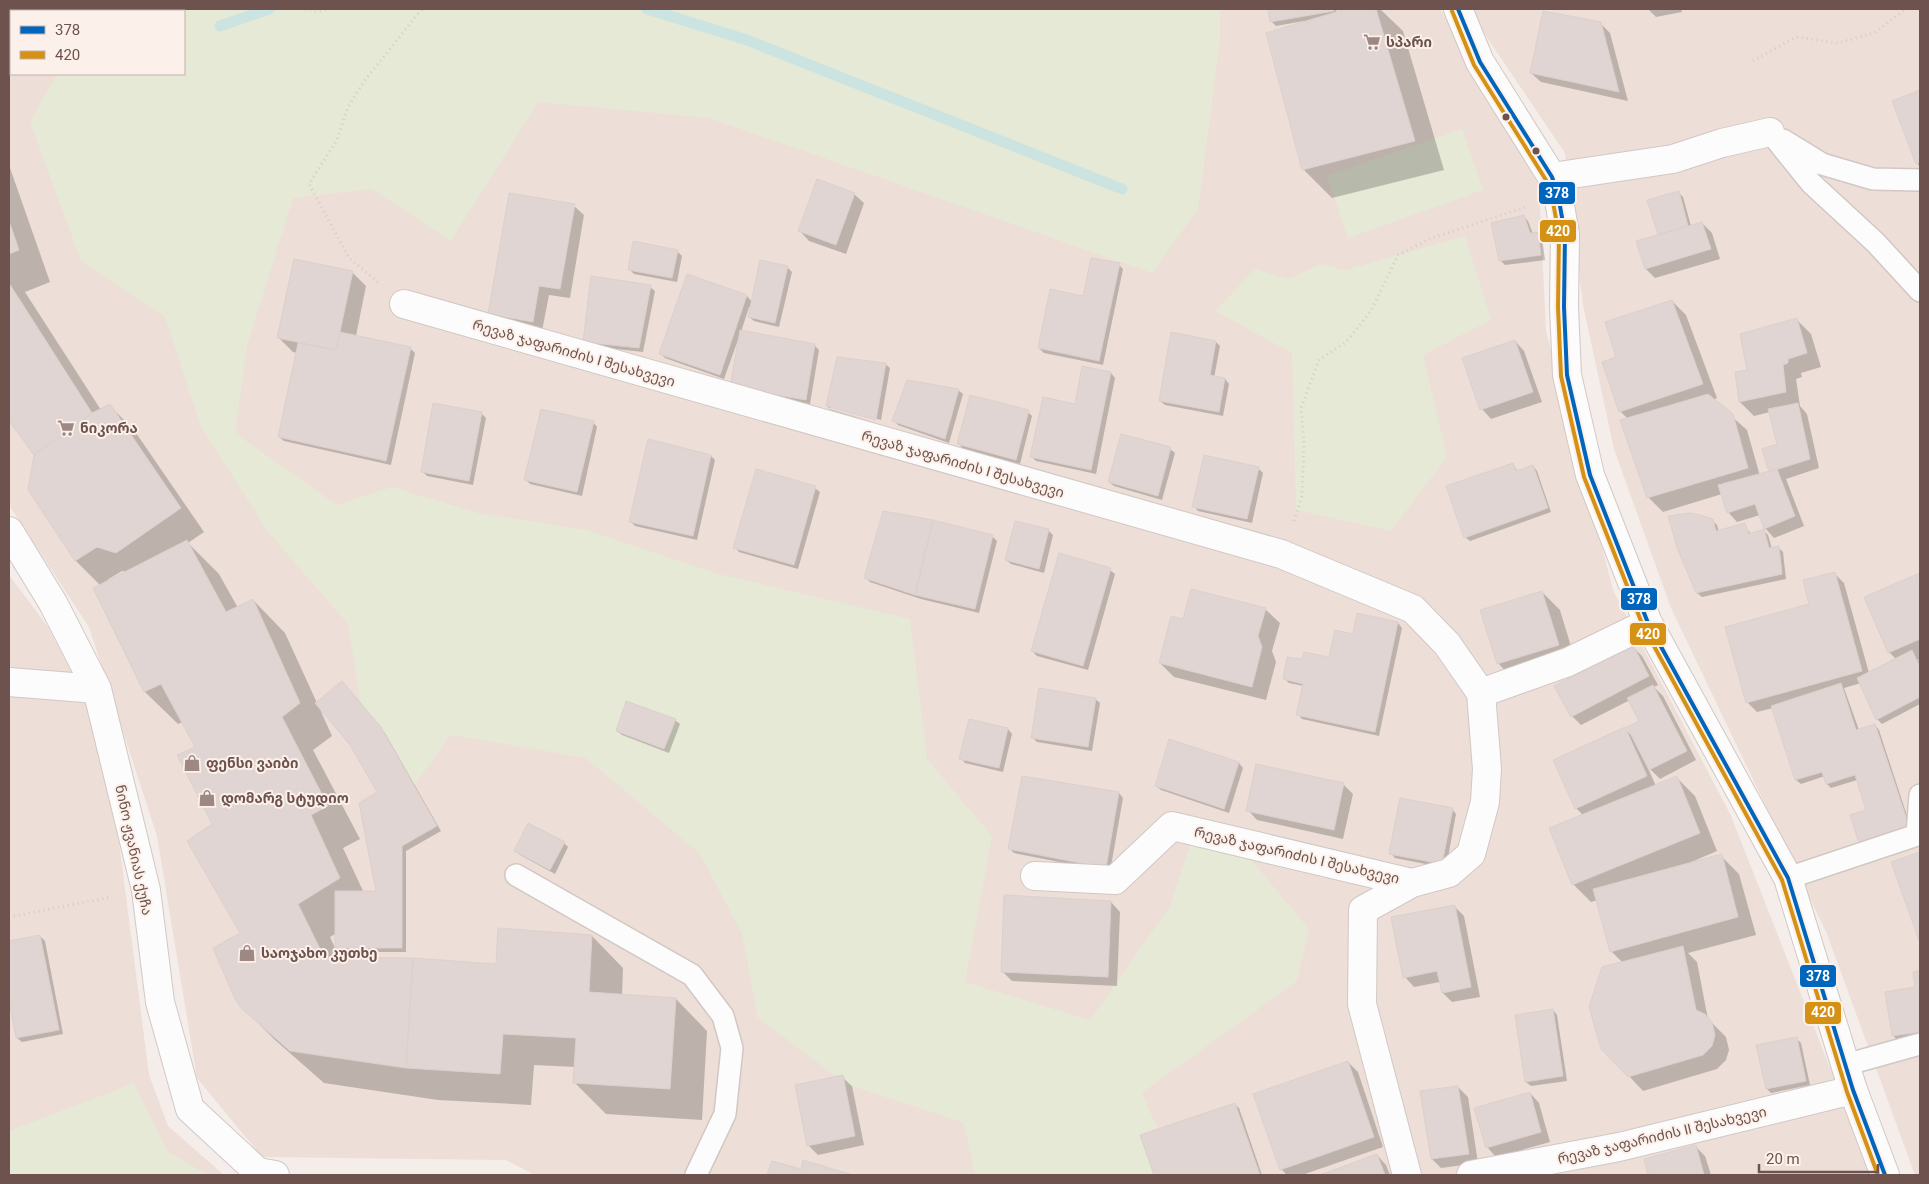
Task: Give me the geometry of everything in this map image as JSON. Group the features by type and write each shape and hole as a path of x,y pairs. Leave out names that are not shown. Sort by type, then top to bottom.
{"street":[{"path":"1458,9 1480,62 1555,186 1565,234 1564,307 1567,375 1590,475 1648,623 1788,878 1849,1078 1885,1175"},
{"path":"1555,186 1673,159 1722,143 1770,132"},
{"name":"რევაზ ჯაფარიძის I შესახვევი","path":"404,304 1281,554 1414,609 1448,644 1481,693 1485,726 1486,778 1484,802 1471,854 1449,873 1412,882 1172,826 1116,880 1035,876"},
{"name":"ნინო ჟვანიას ქუჩა","path":"9,531 53,603 97,689 146,890 160,1002 190,1109 258,1172 275,1175"},
{"path":"1481,693 1568,662 1648,623"},
{"path":"9,682 97,689"},
{"path":"1407,1175 1362,1004 1362,995 1364,910 1412,882"},
{"name":"რევაზ ჯაფარიძის II შესახვევი","path":"1470,1175 1618,1147 1849,1078"}],"lane":[{"path":"1770,132 1822,164 1873,179 1920,180"},
{"path":"1770,132 1811,183 1876,243 1920,291"},
{"path":"1788,878 1918,835 1920,795"},
{"path":"516,875 692,975 723,1016 732,1048 726,1114 696,1175"},
{"path":"1849,1078 1920,1044"}],"path":[{"path":"305,9 316,11 331,9"},
{"path":"404,304 349,258 309,184 337,140 348,107 365,80 422,9"},
{"path":"1752,61 1796,37 1838,43 1874,33 1906,9"},
{"path":"1281,554 1302,496 1304,444 1301,408 1316,368 1320,360 1346,342 1371,311 1398,255 1432,238 1555,186"},
{"path":"9,917 146,890"}],"shaded area":[{"path":"9,9 1440,9 1539,185 1546,331 1613,590 1731,816 1872,1175 535,1175 506,1160 262,1157 197,1078 157,836 89,627 9,505"},
{"path":"1473,9 1920,9 1920,1175 1915,1175 1827,934 1671,608 1614,449 1583,305 1565,153 1484,33"},
{"path":"9,575 48,627 87,701 112,788 149,1075 168,1126 224,1175 9,1175"}],"green space":[{"path":"1220,9 1220,41 1198,209 1152,273 709,118 538,102 451,241 372,189 293,198 247,346 235,433 337,505 392,487 478,513 587,530 719,574 910,619 927,759 992,836 965,982 1090,1020 1170,906 1192,838 1247,855 1309,929 1297,981 1142,1093 1178,1175 975,1175 964,1123 846,1084 758,1018 742,934 700,854 586,758 451,735 393,814 369,756 348,624 269,533 201,427 165,317 81,261 30,122 56,75 185,75 185,10 88,10"},
{"path":"1462,129 1483,190 1348,238 1327,176"},
{"path":"1465,236 1491,320 1423,355 1447,457 1391,531 1296,510 1292,353 1215,311 1255,269 1288,279 1321,264 1345,270"},
{"path":"134,1083 168,1152 208,1175 9,1175 9,1131"}],"building":[{"path":"1268,9 1333,9 1334,11 1270,22"},
{"path":"1346,9 1376,9 1415,141 1302,170 1266,33"},
{"path":"1543,11 1601,22 1619,92 1530,73"},
{"path":"1920,90 1920,162 1916,164 1892,101"},
{"path":"817,179 855,193 836,245 798,231"},
{"path":"1679,191 1688,226 1658,235 1647,200"},
{"path":"509,193 575,204 560,289 539,286 533,322 488,314"},
{"path":"1524,215 1530,233 1538,232 1541,255 1499,261 1491,223"},
{"path":"9,221 19,250 9,254"},
{"path":"1702,222 1711,249 1645,269 1636,241"},
{"path":"633,241 678,250 672,278 628,270"},
{"path":"1091,258 1120,263 1099,361 1038,348 1050,289 1083,296"},
{"path":"294,259 353,271 336,350 277,338"},
{"path":"760,260 788,266 775,323 748,317"},
{"path":"687,274 747,295 720,375 659,354"},
{"path":"591,276 651,285 639,348 583,342"},
{"path":"9,283 92,413 34,455 9,421"},
{"path":"1672,300 1703,384 1619,412 1602,362 1616,357 1605,322"},
{"path":"1797,318 1807,353 1788,359 1788,363 1783,365 1786,392 1739,402 1735,372 1747,370 1740,334"},
{"path":"740,330 815,344 806,400 730,387"},
{"path":"340,332 411,347 386,461 278,437 298,343 336,350"},
{"path":"1171,332 1216,341 1210,375 1225,378 1219,412 1159,401"},
{"path":"1515,340 1533,392 1480,410 1462,358"},
{"path":"837,357 886,363 876,420 826,406"},
{"path":"1082,366 1111,372 1091,470 1030,457 1043,397 1075,404"},
{"path":"907,380 959,389 945,439 892,421"},
{"path":"1708,394 1733,414 1748,468 1647,498 1620,420"},
{"path":"970,395 1029,410 1016,460 957,444"},
{"path":"433,403 482,412 469,481 421,472"},
{"path":"1798,403 1810,459 1769,472 1762,449 1777,444 1768,409"},
{"path":"110,404 181,508 116,553 97,547 75,561 28,490 34,455 92,413"},
{"path":"541,409 594,421 577,492 524,480"},
{"path":"1121,434 1171,447 1158,496 1108,482"},
{"path":"648,439 711,455 693,536 629,522"},
{"path":"1204,455 1259,467 1247,519 1192,507"},
{"path":"1513,463 1516,471 1533,465 1548,508 1464,538 1446,486"},
{"path":"756,469 816,486 794,565 733,548"},
{"path":"1777,469 1795,516 1764,529 1755,504 1727,513 1718,485"},
{"path":"883,511 933,520 915,595 864,578"},
{"path":"1690,513 1713,519 1716,531 1745,523 1749,534 1764,529 1769,548 1779,546 1782,574 1696,593 1678,550 1668,516"},
{"path":"933,520 993,535 975,609 915,595"},
{"path":"1015,521 1049,529 1039,569 1005,560"},
{"path":"187,540 226,612 253,599 300,703 282,717 328,806 311,815 340,878 298,904 324,957 413,958 406,1068 290,1051 241,1008 234,997 213,948 240,933 187,841 212,824 177,755 195,747 161,684 144,692 93,588"},
{"path":"1059,553 1111,568 1083,666 1031,651"},
{"path":"1835,572 1862,671 1746,703 1725,627 1809,604 1803,580"},
{"path":"1920,573 1920,639 1888,653 1864,597"},
{"path":"1191,589 1266,608 1258,636 1262,647 1252,687 1159,663 1171,616 1183,619"},
{"path":"1542,591 1559,645 1497,664 1480,610"},
{"path":"1357,613 1398,622 1375,732 1296,715 1303,684 1283,679 1287,657 1302,659 1304,652 1329,657 1335,630 1353,634"},
{"path":"1633,645 1649,676 1571,717 1554,686"},
{"path":"1912,650 1920,667 1920,697 1876,720 1857,678"},
{"path":"342,681 381,727 437,826 402,846 402,948 335,948 335,891 376,891 359,803 377,792 350,745 315,703"},
{"path":"1841,683 1856,730 1875,724 1910,829 1860,846 1850,815 1866,810 1855,775 1826,784 1822,772 1795,780 1771,706"},
{"path":"1653,685 1687,751 1649,770 1627,727 1639,721 1627,698"},
{"path":"1039,688 1096,698 1088,747 1031,738"},
{"path":"626,701 676,719 664,749 616,731"},
{"path":"969,719 1008,728 999,768 959,759"},
{"path":"1625,727 1647,776 1575,809 1553,760"},
{"path":"1169,739 1239,762 1224,809 1155,786"},
{"path":"1256,764 1344,783 1334,830 1246,811"},
{"path":"1022,776 1119,792 1106,868 1008,849"},
{"path":"1677,776 1700,833 1572,885 1549,828"},
{"path":"1400,798 1453,808 1442,864 1389,854"},
{"path":"528,823 565,842 550,870 514,851"},
{"path":"1920,852 1920,943 1891,862"},
{"path":"1722,854 1738,917 1610,952 1593,889"},
{"path":"1004,895 1111,901 1108,977 1001,972"},
{"path":"1455,905 1471,987 1442,993 1437,971 1403,978 1391,917"},
{"path":"498,928 592,935 589,992 676,998 670,1089 573,1083 576,1038 503,1034 500,1074 406,1068 413,958 496,964"},
{"path":"40,935 59,1030 16,1038 9,1001 9,941"},
{"path":"1683,946 1696,1010 1705,1014 1712,1022 1715,1035 1712,1046 1703,1055 1628,1077 1601,1049 1589,1007 1602,967"},
{"path":"1920,970 1920,1032 1892,1036 1885,992 1915,987 1913,972"},
{"path":"1553,1009 1563,1076 1525,1082 1515,1015"},
{"path":"1797,1037 1806,1081 1766,1089 1756,1045"},
{"path":"1348,1061 1374,1137 1280,1170 1253,1094"},
{"path":"843,1075 855,1136 807,1146 795,1085"},
{"path":"1458,1086 1469,1154 1431,1159 1420,1091"},
{"path":"1530,1092 1541,1132 1486,1148 1474,1108"},
{"path":"1235,1103 1260,1175 1154,1175 1140,1135"},
{"path":"1696,1145 1704,1175 1648,1175 1644,1159"},
{"path":"1377,1154 1385,1175 1320,1175"},
{"path":"803,1160 853,1175 767,1175 772,1161 801,1169"}],"waterway":[{"path":"220,26 269,9"},
{"path":"647,9 747,40 1122,189"}],"transit line":[{"name":"378","path":"1458,9 1480,62 1552,177 1558,195 1565,234 1564,307 1567,375 1590,475 1648,623 1788,878 1853,1090 1885,1175"},
{"name":"420","path":"1452,11 1474,65 1546,180 1552,197 1559,235 1558,307 1561,376 1584,477 1643,626 1782,880 1847,1092 1878,1175"}],"place":[{"name":"სპარი","path":"1372,42"},
{"name":"ნიკორა","path":"66,428"},
{"name":"ფენსი ვაიბი","path":"192,763"},
{"name":"დომარგ სტუდიო","path":"207,798"},
{"name":"საოჯახო კუთხე","path":"247,953"}]}
